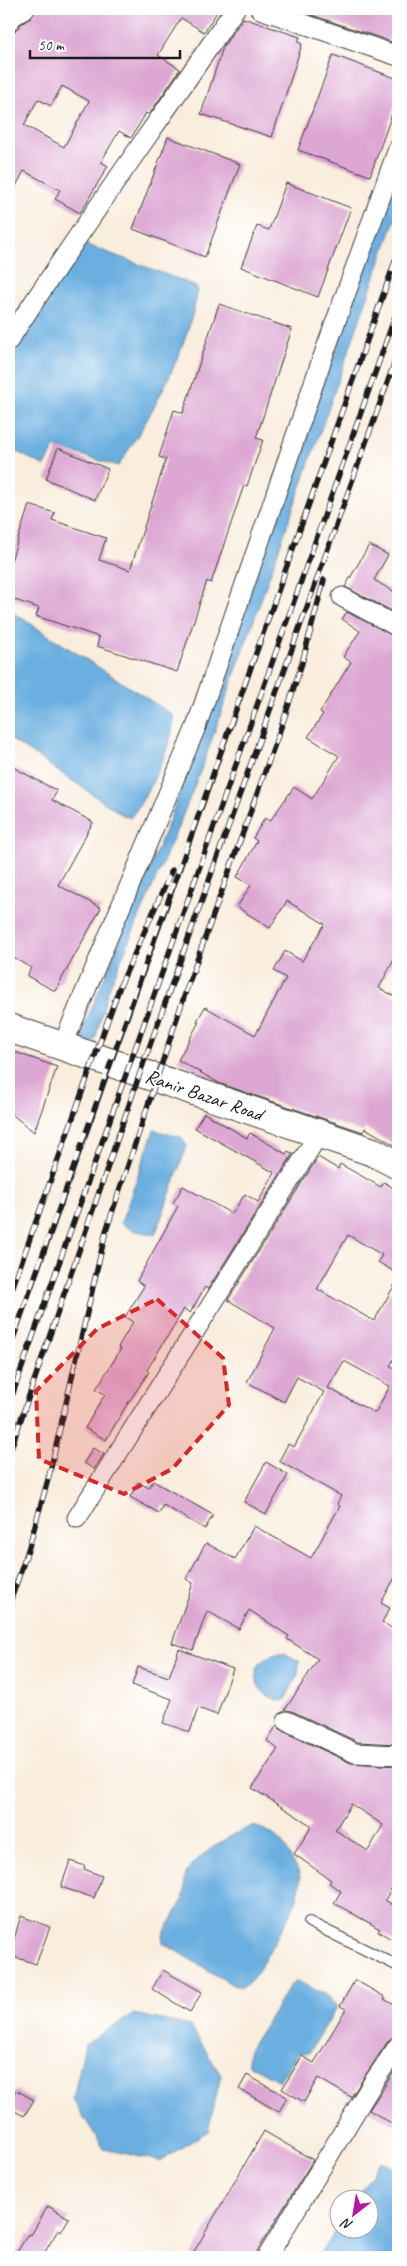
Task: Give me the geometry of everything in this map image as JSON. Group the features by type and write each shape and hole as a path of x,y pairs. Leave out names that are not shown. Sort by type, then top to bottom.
{"main road":[{"name":"Ranir Bazar Road","path":"9,1028 62,1048 373,1152 398,1165"}],"street":[{"path":"9,22 13,16 24,9"},
{"path":"9,340 70,244 146,140 235,9"},
{"path":"260,9 398,56"},
{"path":"62,1048 196,727 320,365 398,149"},
{"path":"342,597 398,627"},
{"path":"77,1518 320,1134"},
{"path":"287,1721 355,1753 398,1755"},
{"path":"267,2257 374,2081 398,2046"}],"lane":[{"path":"309,1922 398,1966"}],"highlighted area":[{"path":"157,1299 223,1358 229,1405 172,1469 124,1494 39,1459 36,1391 97,1329"}],"water":[{"path":"398,172 398,211 202,767 107,993 95,1040 90,1043 80,1040 171,816"},
{"path":"80,242 191,284 198,289 186,335 167,381 156,404 118,466 55,447 45,466 9,448 9,351"},
{"path":"9,610 173,715 173,725 166,752 144,798 130,818 9,738"},
{"path":"154,1130 181,1137 187,1146 155,1235 132,1230 121,1223"},
{"path":"277,1653 284,1653 299,1661 298,1674 285,1700 272,1699 262,1691 256,1680 256,1673 261,1662"},
{"path":"253,1826 271,1833 280,1840 299,1873 300,1882 299,1892 285,1924 258,1972 246,1985 241,1987 228,1982 163,1943 163,1935 181,1904 185,1891 186,1875 192,1865 217,1845 236,1833"},
{"path":"296,1981 327,1995 337,2007 309,2053 299,2052 279,2081 248,2064 248,2052 291,1984"},
{"path":"134,2014 190,2026 221,2075 208,2131 160,2161 104,2149 73,2100 85,2044"},
{"path":"381,2161 398,2171 398,2257 318,2257 330,2238 380,2238 380,2188 363,2188"}],"building":[{"path":"36,9 219,9 204,32 181,18 158,55 180,69 149,115 146,113 131,138 119,131 101,162 108,166 80,213 55,199 60,190 24,171 9,199 9,33 14,32 21,24 31,18","holes":["62,86 89,101 64,147 24,125 38,99 51,106"]},
{"path":"294,9 398,9 398,44"},
{"path":"243,18 300,37 298,42 302,44 272,137 201,114 223,47"},
{"path":"333,55 398,79 398,97 370,176 298,150"},
{"path":"168,137 240,164 205,257 133,229"},
{"path":"286,183 351,208 318,297 241,267 257,226 269,230"},
{"path":"219,304 292,329 256,438 263,440 247,486 244,485 211,583 207,581 177,672 97,646 99,637 36,616 39,608 9,598 9,567 29,505 55,513 52,520 106,538 99,560 130,570 166,459 159,457 174,410 183,413"},
{"path":"58,448 108,469 95,500 46,479"},
{"path":"369,545 388,555 374,580 398,594 398,614 345,587"},
{"path":"347,612 398,638 398,952 379,988 398,998 398,1147 365,1128 363,1132 221,1084 178,1060 205,1007 255,1035 286,978 274,971 285,951 302,961 325,924 287,901 270,928 237,907 251,885 237,877 257,841 253,838 265,818 270,821 294,787 312,799 339,756 308,737 323,714 320,712 351,662 343,657 360,631 342,619"},
{"path":"9,765 57,791 52,800 93,822 58,885 101,908 55,991 27,976 31,968 9,955"},
{"path":"9,1050 57,1067 34,1132 9,1112"},
{"path":"204,1113 247,1138 250,1133 286,1154 288,1151 293,1154 208,1289 205,1287 190,1313 184,1309 147,1370 149,1372 106,1440 85,1428 105,1394 96,1389 121,1349 118,1347 133,1322 125,1317 144,1286 137,1281 178,1206 173,1203 183,1186 232,1214 245,1194 258,1202 275,1173 195,1128"},
{"path":"318,1157 338,1169 340,1164 381,1187 384,1182 398,1191 398,1274 378,1262 382,1255 348,1235 317,1289 374,1321 398,1279 398,1350 390,1366 398,1370 398,1572 381,1603 390,1608 382,1622 398,1632 398,1744 358,1742 292,1711 285,1710 318,1659 287,1639 289,1636 249,1610 239,1629 207,1611 193,1650 172,1643 193,1583 186,1579 206,1543 235,1559 254,1526 311,1558 340,1506 337,1504 341,1496 279,1461 288,1444 294,1447 324,1392 297,1377 284,1402 247,1382 275,1328 228,1300","holes":["344,1361 390,1386 375,1413 328,1388"]},
{"path":"93,1448 104,1454 94,1469 84,1463"},
{"path":"266,1462 288,1475 266,1514 244,1502"},
{"path":"153,1481 213,1515 205,1529 163,1505 159,1513 130,1497 138,1482 149,1488"},
{"path":"179,1649 233,1669 217,1715 198,1708 190,1732 163,1723 172,1699 132,1685 138,1667 169,1677"},
{"path":"277,1725 282,1731 351,1763 398,1766 398,1877 385,1900 398,1908 398,1943 378,1931 380,1929 334,1903 341,1891 329,1883 331,1880 294,1854 312,1826 252,1788 278,1749 267,1741","holes":["351,1804 383,1825 368,1851 335,1830"]},
{"path":"70,1861 85,1866 84,1869 102,1876 94,1898 61,1887"},
{"path":"21,1916 50,1927 36,1964 9,1955"},
{"path":"163,1970 202,1992 190,2012 152,1989"},
{"path":"355,1980 385,1997 384,1999 398,2007 398,2035 389,2040 351,2097 318,2078 304,2102 282,2089 302,2056 314,2063 346,2009 340,2006"},
{"path":"398,2066 398,2127 369,2110"},
{"path":"247,2075 287,2097 279,2112 239,2089"},
{"path":"16,2090 34,2100 24,2116 9,2108 9,2102"},
{"path":"264,2131 313,2160 257,2251 256,2257 191,2257"},
{"path":"48,2206 69,2218 61,2232 58,2230 42,2257 14,2257 28,2234 31,2235"}],"railway":[{"path":"9,1350 398,253"},
{"path":"9,1404 398,308"},
{"path":"9,1454 140,1073 398,353"},
{"path":"9,1605 28,1550 49,1476 106,1231 188,985 285,716 302,663 324,580"},
{"path":"9,1297 120,986 172,870"}]}
